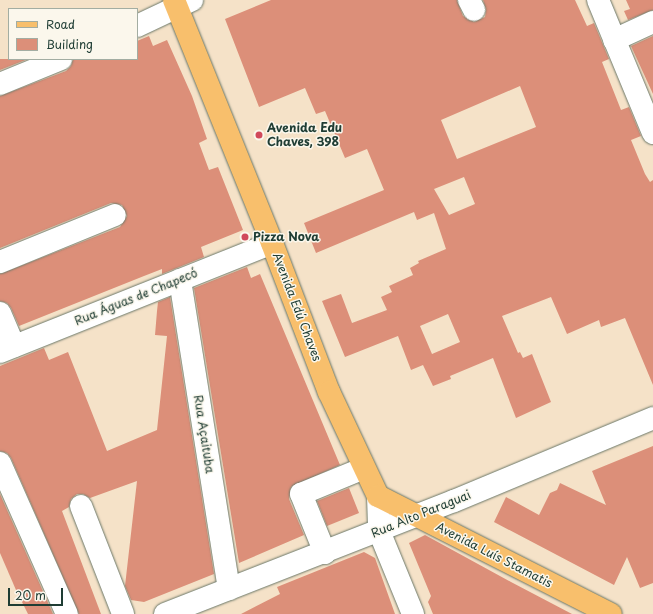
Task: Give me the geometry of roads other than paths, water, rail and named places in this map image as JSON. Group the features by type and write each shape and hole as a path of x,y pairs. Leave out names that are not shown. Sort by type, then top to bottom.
{"main road":[{"name":"Avenida Edú Chaves","path":"181,3 329,392 378,496"},
{"name":"Avenida Luís Stamatis","path":"378,496 611,614"}],"street":[{"path":"598,0 653,133"},
{"path":"138,25 181,3"},
{"path":"614,40 653,22"},
{"path":"0,84 58,60"},
{"path":"0,262 116,215"},
{"name":"Rua Águas de Chapecó","path":"7,349 272,242"},
{"name":"Rua Açaituba","path":"180,280 229,589"},
{"path":"0,313 7,349"},
{"name":"Rua Alto Paraguai","path":"165,614 418,516 653,418"},
{"path":"0,463 67,614"},
{"path":"325,553 301,494 364,468"},
{"name":"Avenida Edú Chaves","path":"378,496 379,531 412,614"},
{"path":"81,506 123,614"}],"place":[{"name":"Avenida Edu Chaves, 398","path":"259,135"},
{"name":"Pizza Nova","path":"245,237"}]}
